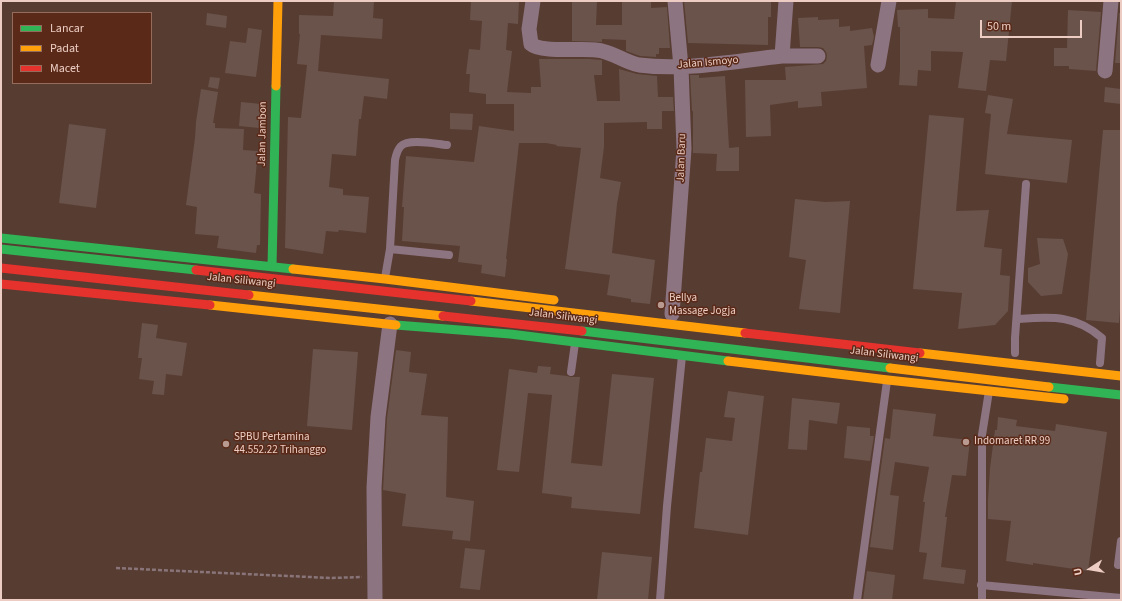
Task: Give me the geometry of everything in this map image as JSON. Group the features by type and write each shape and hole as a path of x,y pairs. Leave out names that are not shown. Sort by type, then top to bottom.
{"main road":[{"name":"Jalan Jambon","path":"272,267 278,1"},
{"path":"1,238 385,279 563,301"},
{"name":"Jalan Siliwangi","path":"1,249 384,291 1121,376"},
{"name":"Jalan Siliwangi","path":"1,268 512,323 1121,395"},
{"path":"1,284 390,324 510,334 682,356 1074,400"},
{"path":"510,334 512,323"},
{"path":"1120,405 1121,401"}],"street":[{"name":"Jalan Ismoyo","path":"533,1 529,29 531,44 533,46 548,49 596,50 613,55 625,62 681,67 782,56 818,56"},
{"name":"Jalan Baru","path":"672,314 684,160 681,67 675,1"},
{"path":"782,56 786,1"},
{"path":"878,65 889,1"},
{"path":"1105,71 1111,1"},
{"path":"375,600 374,488 378,417 390,324"}],"lane":[{"path":"384,291 390,249 395,160 398,150 402,145 410,142 447,145"},
{"path":"1015,353 1026,184"},
{"path":"390,249 449,255"},
{"path":"1017,319 1053,317 1074,321 1091,328 1102,338 1100,363"},
{"path":"571,372 575,342"},
{"path":"660,600 667,506 682,356"},
{"path":"856,600 888,380"},
{"path":"982,600 982,436 989,391"},
{"path":"1118,565 1121,541"},
{"path":"981,585 1121,598"}],"path":[{"path":"116,568 331,578 374,577"}],"building":[{"path":"334,1 374,1 373,18 383,19 382,39 321,35 318,71 389,79 387,99 364,96 361,119 359,119 356,156 332,154 329,187 343,189 343,195 369,197 366,233 339,230 338,232 326,231 323,254 285,248 288,117 301,118 307,65 297,64 300,34 299,15 333,16"},
{"path":"471,1 519,1 518,24 508,23 506,50 512,51 507,92 531,93 531,87 541,87 539,59 589,59 602,60 602,75 594,75 597,101 620,101 619,69 637,74 657,76 658,97 673,97 674,111 662,111 662,129 647,129 647,122 604,123 604,147 600,178 621,182 617,204 612,253 655,260 650,304 631,302 631,299 607,295 610,275 565,269 581,148 556,146 557,145 546,143 519,143 505,277 481,273 482,265 458,262 460,246 402,241 404,207 402,207 406,156 474,162 479,126 514,131 514,104 486,104 486,94 469,92 470,74 466,74 469,49 480,50 482,21 470,20"},
{"path":"572,1 597,1 596,25 622,25 622,1 651,1 651,8 667,7 670,48 659,48 659,54 656,54 656,57 640,56 626,51 626,40 602,39 602,42 572,41"},
{"path":"684,1 771,1 771,17 768,17 768,45 688,43"},
{"path":"956,1 1012,1 1006,61 990,60 986,91 958,88 963,52 931,51 931,71 918,70 917,86 899,85 900,27 898,27 897,10 928,9 928,18 954,19"},
{"path":"1068,10 1101,12 1096,71 1069,69 1069,66 1054,66 1054,48 1067,48"},
{"path":"207,13 227,16 226,28 206,25"},
{"path":"1119,13 1121,13 1121,63 1115,63"},
{"path":"818,17 818,20 839,19 839,27 850,26 850,31 872,28 874,37 872,45 864,46 867,88 821,92 822,106 798,108 798,101 770,105 771,136 746,137 745,80 786,80 785,67 823,64 826,61 827,56 823,48 800,47 798,18"},
{"path":"248,28 262,30 256,77 225,73 230,41 246,43"},
{"path":"690,75 699,75 699,78 725,76 729,148 739,147 739,171 716,171 717,154 693,153 693,111"},
{"path":"210,77 220,78 218,89 208,87"},
{"path":"1105,87 1121,89 1121,104 1104,102"},
{"path":"201,89 218,92 213,123 215,123 215,128 244,129 243,150 258,151 254,193 261,194 260,245 257,245 256,253 217,248 219,236 195,234 197,207 186,205"},
{"path":"988,95 1013,99 1007,134 1072,140 1067,183 985,174 991,114 985,113"},
{"path":"241,102 261,104 259,128 239,126"},
{"path":"450,113 473,114 472,130 450,129"},
{"path":"929,115 964,118 956,211 989,210 984,247 1002,249 1000,275 1010,276 1008,311 995,325 958,329 962,293 913,289"},
{"path":"69,124 106,129 96,208 59,203"},
{"path":"1103,130 1121,130 1121,298 1119,323 1086,320"},
{"path":"795,199 825,202 850,201 840,313 799,309 806,260 789,257"},
{"path":"1037,238 1063,239 1068,254 1062,294 1041,296 1028,282 1028,268 1040,264"},
{"path":"142,323 158,325 156,338 187,343 182,376 166,374 164,395 152,394 154,381 139,379 142,358 138,358"},
{"path":"313,349 358,352 352,430 307,426"},
{"path":"396,350 411,352 409,372 427,374 421,415 448,417 446,497 474,501 470,541 452,539 453,531 402,526 406,494 383,490 387,418"},
{"path":"538,366 551,367 550,374 580,377 571,463 602,466 612,374 654,378 640,514 571,508 572,497 542,493 552,395 528,393 519,472 497,470 509,369 537,373"},
{"path":"728,391 764,396 748,535 694,528 700,472 702,472 706,438 732,441 735,418 724,417"},
{"path":"792,398 840,403 837,424 809,420 807,450 788,449"},
{"path":"893,409 936,414 933,436 970,440 966,476 952,475 945,517 947,517 941,567 966,570 964,584 923,579 927,553 919,552 925,502 923,502 929,467 895,462 890,495 899,496 893,550 870,547 885,438 890,439"},
{"path":"998,417 1017,420 1016,426 1055,431 1056,424 1107,432 1088,571 1033,563 1033,565 1006,561 1011,521 988,519 990,468"},
{"path":"847,426 870,428 870,436 874,436 870,461 844,458"},
{"path":"465,548 485,550 480,590 460,588"},
{"path":"602,552 652,557 648,600 597,600"},
{"path":"867,571 895,575 892,600 863,600"}],"traffic: fast":[{"path":"272,267 276,86"},
{"path":"1,238 293,269"},
{"path":"1,249 196,270"},
{"path":"396,325 510,334 728,361"},
{"path":"582,331 890,368"},
{"path":"1049,387 1121,395"}],"traffic: slow":[{"path":"276,86 278,1"},
{"path":"293,269 554,300"},
{"path":"249,295 443,316"},
{"path":"471,301 745,333"},
{"path":"210,305 396,325"},
{"path":"920,353 1121,376"},
{"path":"728,361 1064,399"},
{"path":"890,368 1049,387"}],"traffic: jam":[{"path":"1,268 249,295"},
{"path":"196,270 471,301"},
{"path":"1,284 210,305"},
{"path":"443,316 582,331"},
{"path":"745,333 920,353"}],"place":[{"name":"Bellya Massage Jogja","path":"661,305"},
{"name":"Indomaret RR 99","path":"966,442"},
{"name":"SPBU Pertamina 44.552.22 Trihanggo","path":"226,444"}]}
